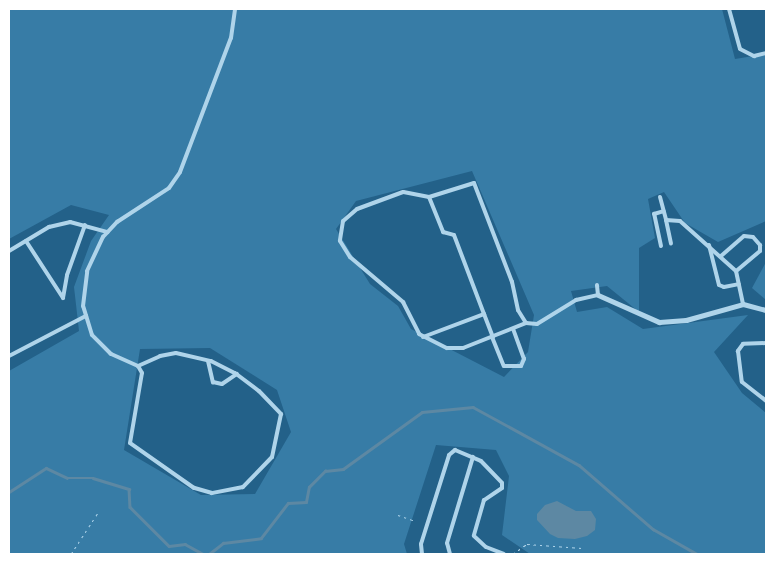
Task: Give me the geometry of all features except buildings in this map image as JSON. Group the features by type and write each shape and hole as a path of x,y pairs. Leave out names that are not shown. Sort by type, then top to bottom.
{"street":[{"path":"598,295 663,322 691,319 743,304 766,310"}],"lane":[{"path":"138,366 160,356 176,353 208,361 237,374 259,391 281,414 272,457 242,487 212,493 194,488 130,443 142,374 138,366 102,346 92,336 83,306 87,271 108,232 118,222 169,188 180,172 231,38 235,9"},
{"path":"729,9 740,48 754,56 766,53"},
{"path":"526,323 518,310 512,282 476,184 470,183 430,196 407,192 361,208 346,218 340,236 346,252 359,268 405,305 423,337 453,349 493,337 526,323 537,324 576,300 598,295 597,285"},
{"path":"430,196 444,232 454,236 504,366 521,366 524,359 513,329"},
{"path":"660,197 671,243"},
{"path":"661,246 654,214 664,211"},
{"path":"666,220 680,221 736,270 743,304"},
{"path":"9,251 49,227 70,222 108,232"},
{"path":"26,241 63,298 67,274 85,225"},
{"path":"721,256 744,236 753,237 760,245 760,251 736,270"},
{"path":"709,245 719,285 724,287 739,284"},
{"path":"423,337 484,314"},
{"path":"10,356 86,316"},
{"path":"766,343 743,344 738,351 742,382 766,401"},
{"path":"208,361 213,382 222,384 237,374"},
{"path":"422,554 421,544 450,453 455,450 473,456 492,470 503,486 486,497 475,530 475,539 492,554"},
{"path":"450,554 447,542 473,456"},
{"path":"486,547 504,554"}],"path":[{"path":"71,554 99,511"},
{"path":"398,515 415,521"},
{"path":"513,554 527,544 582,548"}],"shaded area":[{"path":"9,9 722,9 735,59 766,54 766,221 718,242 685,223 664,192 648,199 655,238 639,248 639,312 607,286 571,291 577,312 607,307 643,329 748,315 714,352 742,393 766,413 766,554 530,554 502,535 509,476 496,450 436,445 404,544 407,554 9,554 9,371 79,331 74,287 91,241 109,215 71,205 9,239","holes":["472,171 534,315 528,352 504,377 411,329 398,306 370,284 336,229 356,201","210,348 277,390 291,432 255,494 201,495 124,450 140,349"]},
{"path":"766,262 766,300 752,288"},
{"path":"557,501 576,511 591,511 596,519 595,530 587,536 575,539 558,538 550,534 537,520 537,514 545,505"}],"waterway":[{"path":"209,554 223,543 261,538 288,503 306,502 309,487 325,471 343,469 422,412 473,407 579,465 653,529 697,554"},
{"path":"9,492 46,468 67,478 93,478 129,489 130,507 169,546 185,544 203,554"}]}
